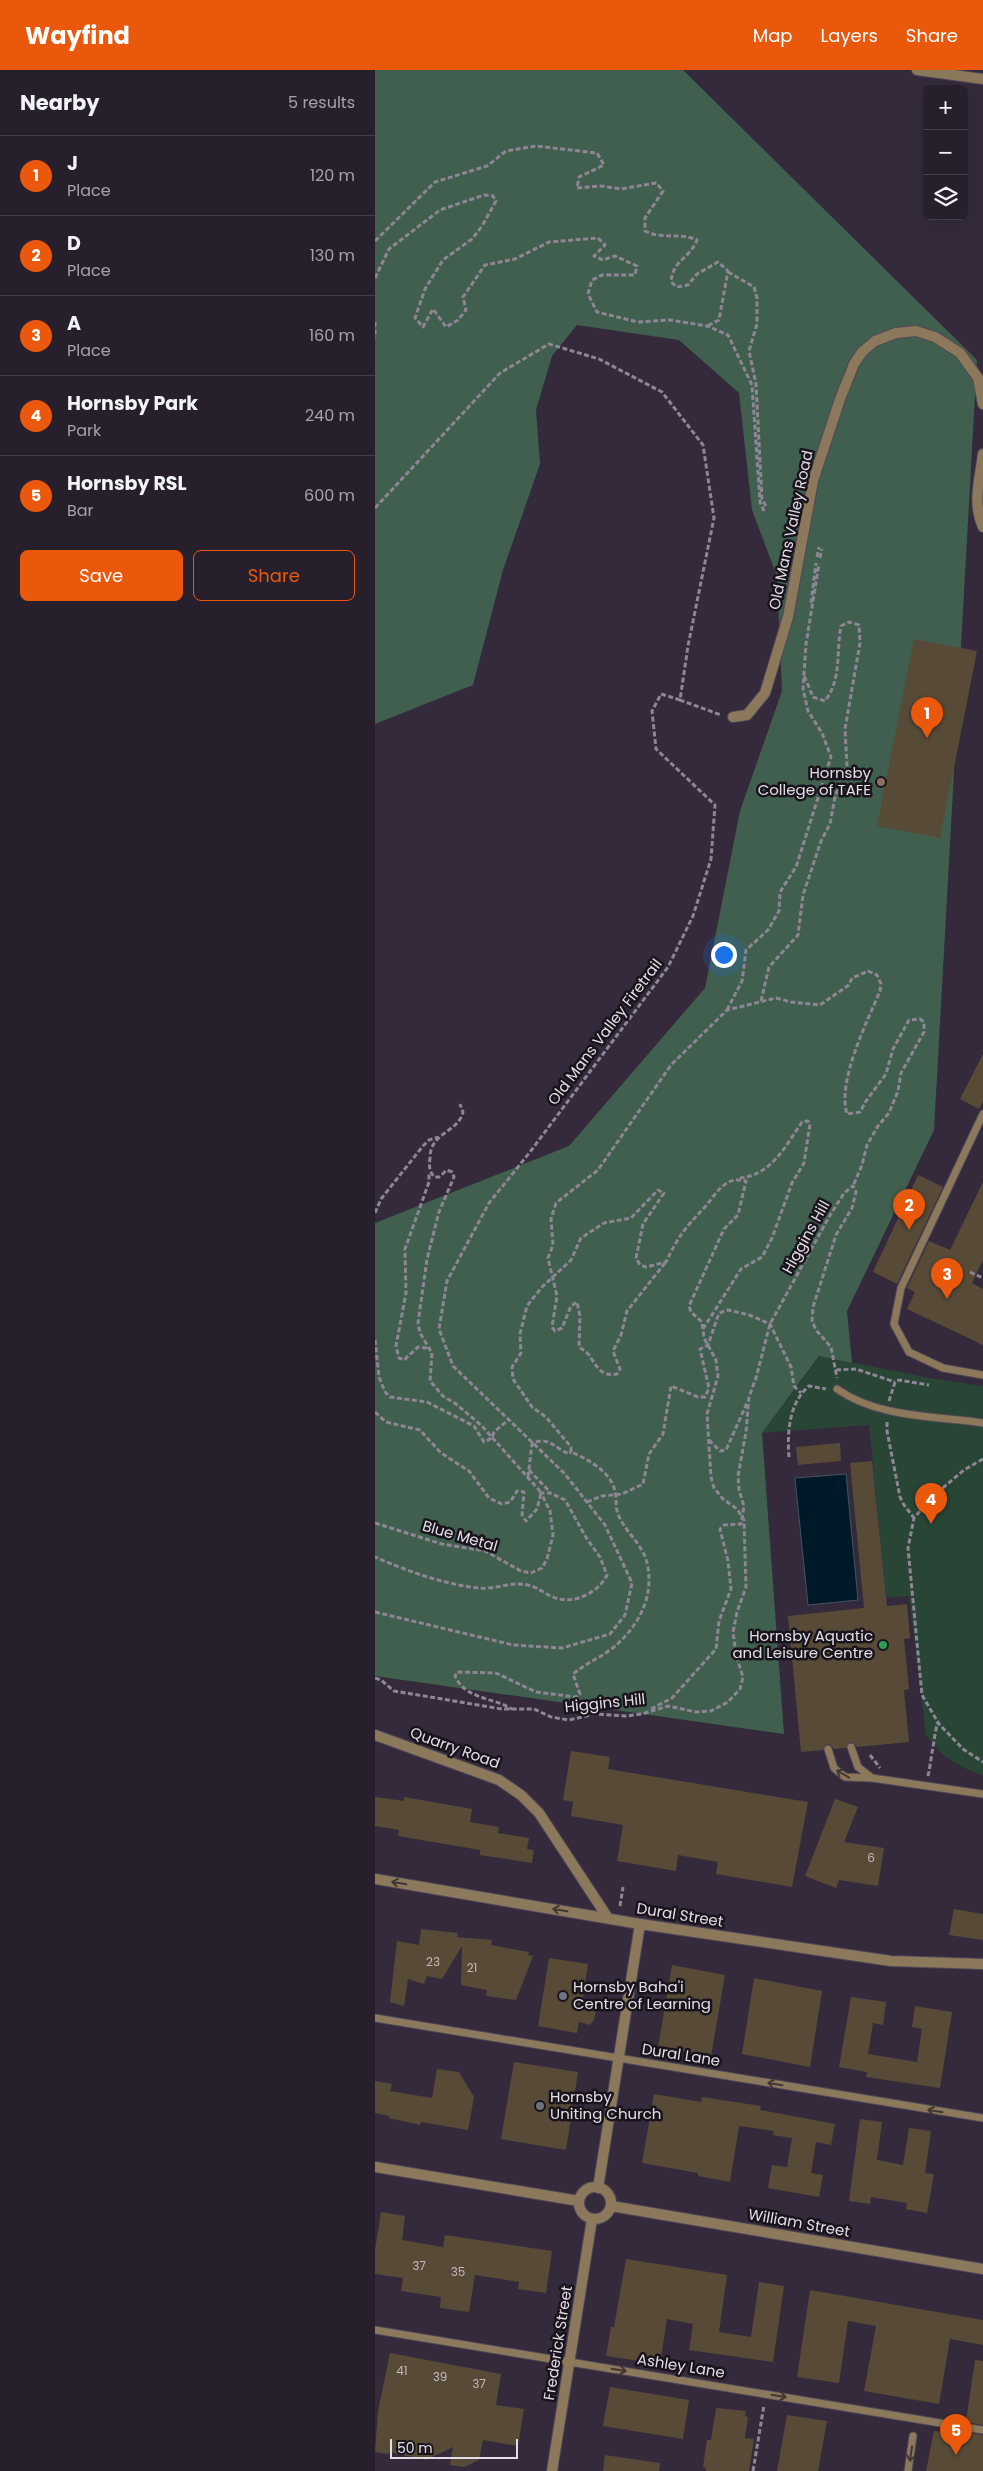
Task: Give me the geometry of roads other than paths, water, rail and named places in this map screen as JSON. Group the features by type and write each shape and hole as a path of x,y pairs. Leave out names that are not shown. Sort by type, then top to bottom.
{"street":[{"path":"917,70 983,79"},
{"name":"Old Mans Valley Road","path":"733,717 747,715 765,693 789,617 813,481 840,399 854,364 862,352 875,341 896,333 916,332 935,337 960,353 977,378 983,404"},
{"path":"983,454 976,498 978,515 983,527"},
{"name":"Quarry Road","path":"375,1735 499,1780 521,1794 539,1813 608,1918"},
{"name":"Dural Street","path":"375,1879 640,1924 891,1961 983,1964"},
{"path":"598,2188 640,1924"},
{"path":"375,2167 579,2201"},
{"path":"598,2188 608,2194 611,2206 604,2216 592,2219 582,2213 579,2201 586,2191 598,2188"},
{"name":"William Street","path":"611,2206 983,2268"},
{"name":"Frederick Street","path":"552,2471 571,2362 592,2219"}],"lane":[{"path":"983,1114 901,1288 894,1324 909,1352 943,1368 983,1375"},
{"path":"839,1386 862,1404 888,1410 983,1422"},
{"path":"851,1747 858,1767 872,1778"},
{"path":"828,1750 831,1763 839,1774 852,1778 872,1778 983,1794"},
{"name":"Dural Lane","path":"375,2018 983,2118"},
{"name":"Ashley Lane","path":"375,2330 983,2428"},
{"path":"908,2471 913,2436"}],"water":[{"path":"846,1474 858,1600 808,1605 795,1478"}],"place":[{"name":"J","path":"927,738"},
{"name":"Hornsby College of TAFE","path":"881,782"},
{"name":"D","path":"909,1230"},
{"name":"A","path":"947,1299"},
{"name":"Hornsby Park","path":"931,1524"},
{"name":"Hornsby Aquatic and Leisure Centre","path":"883,1645"},
{"name":"Hornsby Baha'i Centre of Learning","path":"563,1996"},
{"name":"Hornsby Uniting Church","path":"540,2106"},
{"name":"Hornsby RSL","path":"956,2455"}]}
